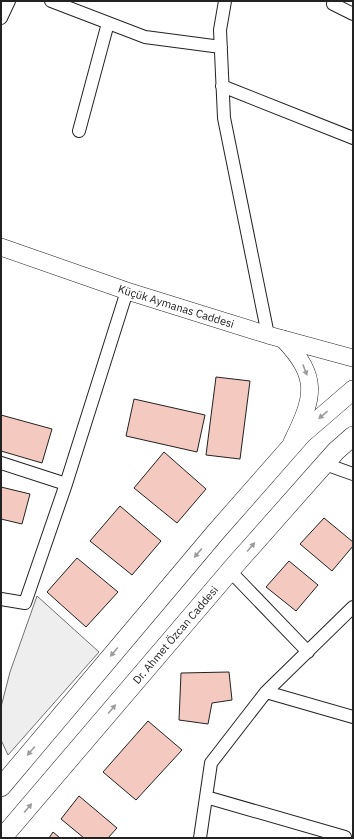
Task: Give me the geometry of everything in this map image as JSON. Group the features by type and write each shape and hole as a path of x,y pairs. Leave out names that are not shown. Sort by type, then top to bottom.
{"main road":[{"path":"1,786 215,533 302,434 353,390"},
{"name":"Dr. Ahmet Özcan Caddesi","path":"2,838 230,571 325,464 353,436"}],"street":[{"path":"1,18 9,1"},
{"path":"51,1 145,37 221,47"},
{"path":"225,1 220,30 224,118 275,337 295,351 305,368 311,389 306,414 289,449"},
{"path":"333,4 353,14"},
{"path":"79,131 108,23"},
{"path":"222,86 353,138"},
{"name":"Küçük Aymanas Caddesi","path":"1,247 127,291 275,337 353,358"},
{"path":"1,600 25,603 66,484 127,291"},
{"path":"1,463 66,484"},
{"path":"325,464 353,474"},
{"path":"230,571 308,652"},
{"path":"200,838 210,763 266,692 353,607"},
{"path":"266,692 353,717"},
{"path":"206,797 345,837"}],"shaded area":[{"path":"37,596 99,652 8,755 1,740 1,707 10,672"}],"building":[{"path":"216,377 250,381 240,459 206,455"},
{"path":"134,399 205,415 197,452 126,436"},
{"path":"1,415 52,429 42,463 1,451"},
{"path":"164,452 206,489 177,523 134,488"},
{"path":"1,487 30,494 22,524 1,519"},
{"path":"120,506 161,541 132,575 90,541"},
{"path":"324,518 353,542 353,546 332,571 300,544"},
{"path":"77,558 118,592 86,627 47,592"},
{"path":"289,561 318,585 296,611 266,587"},
{"path":"229,672 232,700 212,703 208,724 179,720 181,673"},
{"path":"148,721 182,750 136,800 103,772"},
{"path":"79,796 117,828 108,838 84,838 61,819"},
{"path":"53,832 60,838 49,838"}]}
